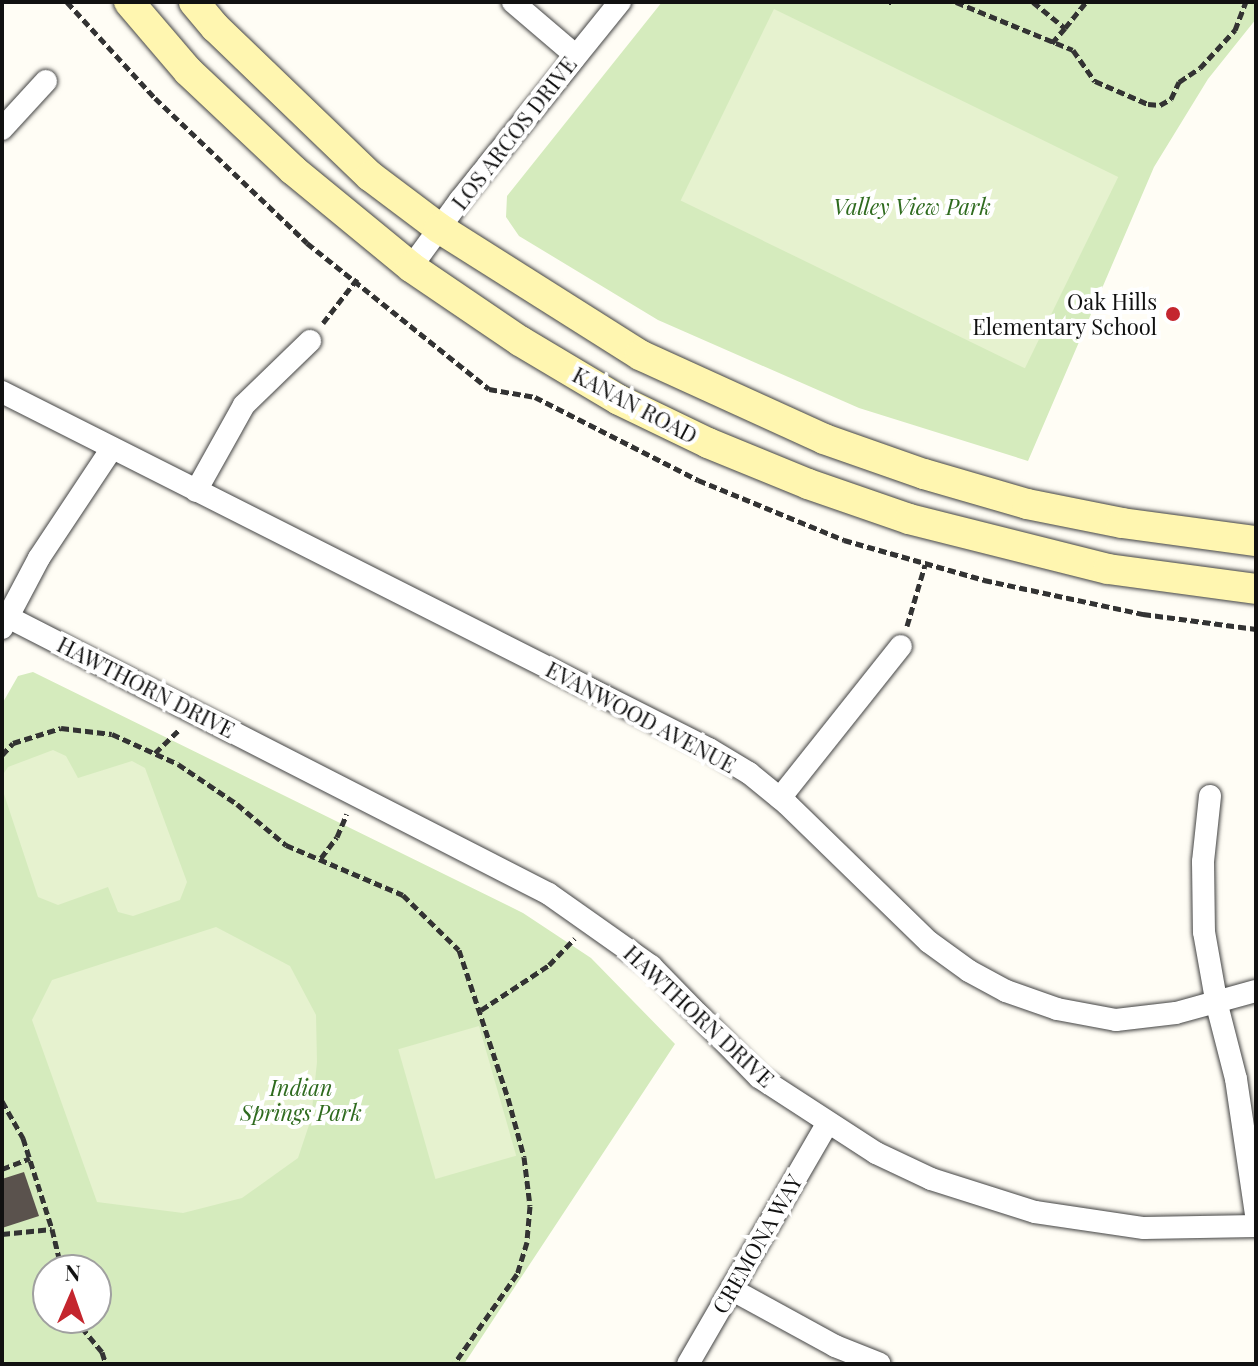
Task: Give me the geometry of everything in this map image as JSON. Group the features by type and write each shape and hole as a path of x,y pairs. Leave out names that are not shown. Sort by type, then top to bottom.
{"main road":[{"name":"KANAN ROAD","path":"129,2 188,71 293,170 411,267 520,341 619,400 708,443 808,484 909,519 1108,569 1256,589"},
{"path":"194,2 370,176 439,228 640,355 824,439 924,474 1027,504 1122,523 1256,541"}],"street":[{"path":"513,2 575,55"},
{"name":"LOS ARCOS DRIVE","path":"411,267 575,55 620,2"},
{"path":"2,129 46,81"},
{"path":"196,491 244,405 310,341"},
{"name":"EVANWOOD AVENUE","path":"2,392 709,749 749,773 780,798 929,942 969,971 1006,991 1057,1009 1116,1020 1217,1005 1256,991"},
{"path":"4,620 39,558 112,448"},
{"name":"HAWTHORN DRIVE","path":"4,620 193,711 549,894 651,966 759,1077 827,1124 931,1179 1035,1212 1144,1228 1256,1226"},
{"path":"780,798 901,646"},
{"path":"1210,796 1203,862 1204,932 1217,1005 1236,1079 1256,1214"},
{"name":"CREMONA WAY","path":"688,1364 827,1124"},
{"path":"731,1289 835,1346 880,1364"}],"path":[{"path":"956,2 1051,44 1073,50 1095,81 1148,104 1160,105 1171,99 1179,82 1200,68 1235,30 1245,2"},
{"path":"1033,2 1065,28"},
{"path":"1051,44 1086,2"},
{"path":"310,341 357,279"},
{"path":"901,646 925,565"},
{"path":"155,753 193,711"},
{"path":"2,755 13,743 61,728 112,734 178,764 237,804 286,845 403,895 459,950 481,1010 524,1157 530,1206 527,1242 517,1274 454,1364"},
{"path":"321,858 337,837 355,795"},
{"path":"481,1010 549,965 588,919"},
{"path":"2,1101 23,1138 58,1254"},
{"path":"2,1169 30,1158"},
{"path":"2,1234 52,1229"},
{"path":"87,1334 102,1352 106,1364"}],"green space":[{"name":"Valley View Park","path":"662,2 1256,2 1256,19 1208,79 1154,167 1028,461 859,408 658,320 519,236 506,217 507,196"},
{"path":"774,9 1118,177 1025,368 681,200"},
{"name":"Indian Springs Park","path":"33,672 523,913 591,958 675,1044 464,1364 2,1364 2,704 18,676"},
{"path":"53,750 66,756 78,778 132,761 145,768 187,882 180,900 133,916 118,912 108,887 58,905 38,897 2,788 2,776 8,767"},
{"path":"216,927 290,966 316,1015 317,1062 311,1119 298,1158 242,1198 183,1213 97,1202 32,1020 52,980"},
{"path":"479,1026 516,1156 435,1179 398,1049"}],"building":[{"path":"24,1172 39,1216 2,1228 2,1179"}],"place":[{"name":"Oak Hills Elementary School","path":"1173,314"}]}
